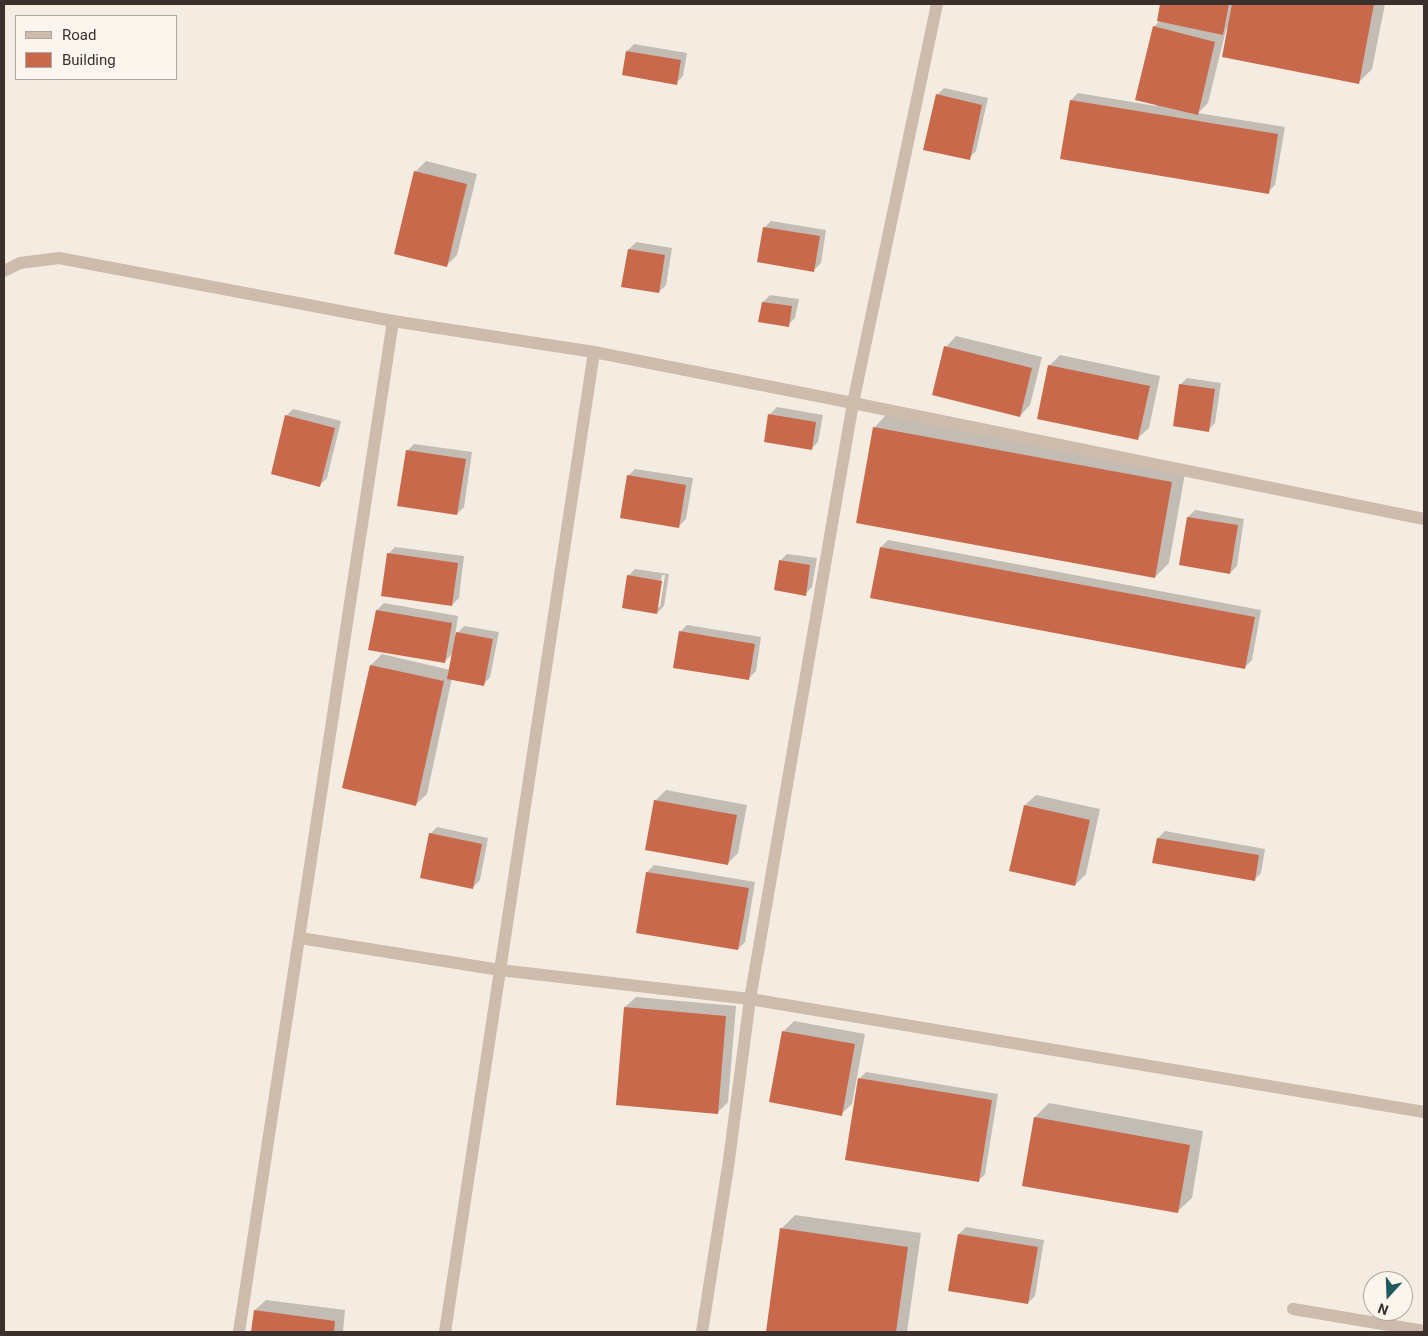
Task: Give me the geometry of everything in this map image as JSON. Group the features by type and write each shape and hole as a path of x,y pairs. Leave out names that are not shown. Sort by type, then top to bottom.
{"street":[{"path":"702,1332 729,1160 750,999 853,403 937,4"},
{"path":"4,271 20,263 59,258 393,321 594,352 1424,519"},
{"path":"239,1332 393,321"},
{"path":"445,1332 594,352"},
{"path":"300,938 500,970 750,999 1424,1112"},
{"path":"1293,1309 1424,1331"}],"building":[{"path":"1160,4 1229,4 1223,35 1157,21"},
{"path":"1232,4 1374,4 1359,84 1222,57"},
{"path":"1153,26 1215,42 1198,115 1135,100"},
{"path":"626,51 681,60 677,85 622,75"},
{"path":"936,94 982,105 970,160 923,150"},
{"path":"1070,100 1278,134 1269,194 1060,159"},
{"path":"414,171 467,184 447,267 394,254"},
{"path":"763,227 820,236 814,272 757,262"},
{"path":"628,249 665,255 659,293 621,287"},
{"path":"762,302 792,306 789,327 758,322"},
{"path":"944,346 1032,368 1020,417 932,395"},
{"path":"1048,365 1150,386 1138,440 1037,419"},
{"path":"1179,384 1215,389 1209,432 1173,426"},
{"path":"768,414 816,422 812,450 764,442"},
{"path":"285,415 335,428 320,487 271,474"},
{"path":"873,427 1172,482 1155,578 856,523"},
{"path":"406,450 466,459 457,515 397,506"},
{"path":"627,475 686,485 679,528 620,518"},
{"path":"1187,517 1238,525 1230,574 1179,565"},
{"path":"880,547 1255,617 1245,669 870,598"},
{"path":"387,553 458,563 452,606 381,596"},
{"path":"779,560 810,565 806,596 774,590"},
{"path":"627,575 662,581 657,614 622,608"},
{"path":"376,610 452,623 445,663 368,650"},
{"path":"679,631 755,644 749,680 673,668"},
{"path":"456,632 493,639 484,686 447,679"},
{"path":"370,665 444,681 416,806 342,788"},
{"path":"654,800 737,815 728,865 645,850"},
{"path":"1024,805 1090,820 1075,886 1009,871"},
{"path":"429,833 482,844 473,889 420,878"},
{"path":"1157,838 1259,855 1255,881 1152,863"},
{"path":"646,872 749,888 738,950 636,933"},
{"path":"624,1007 726,1016 718,1114 616,1105"},
{"path":"782,1031 855,1044 842,1116 769,1102"},
{"path":"858,1078 992,1100 979,1182 845,1160"},
{"path":"1034,1117 1190,1145 1178,1213 1022,1186"},
{"path":"780,1228 908,1247 896,1332 766,1332"},
{"path":"958,1234 1038,1247 1028,1304 948,1291"},
{"path":"254,1310 335,1321 334,1332 251,1332"}]}
